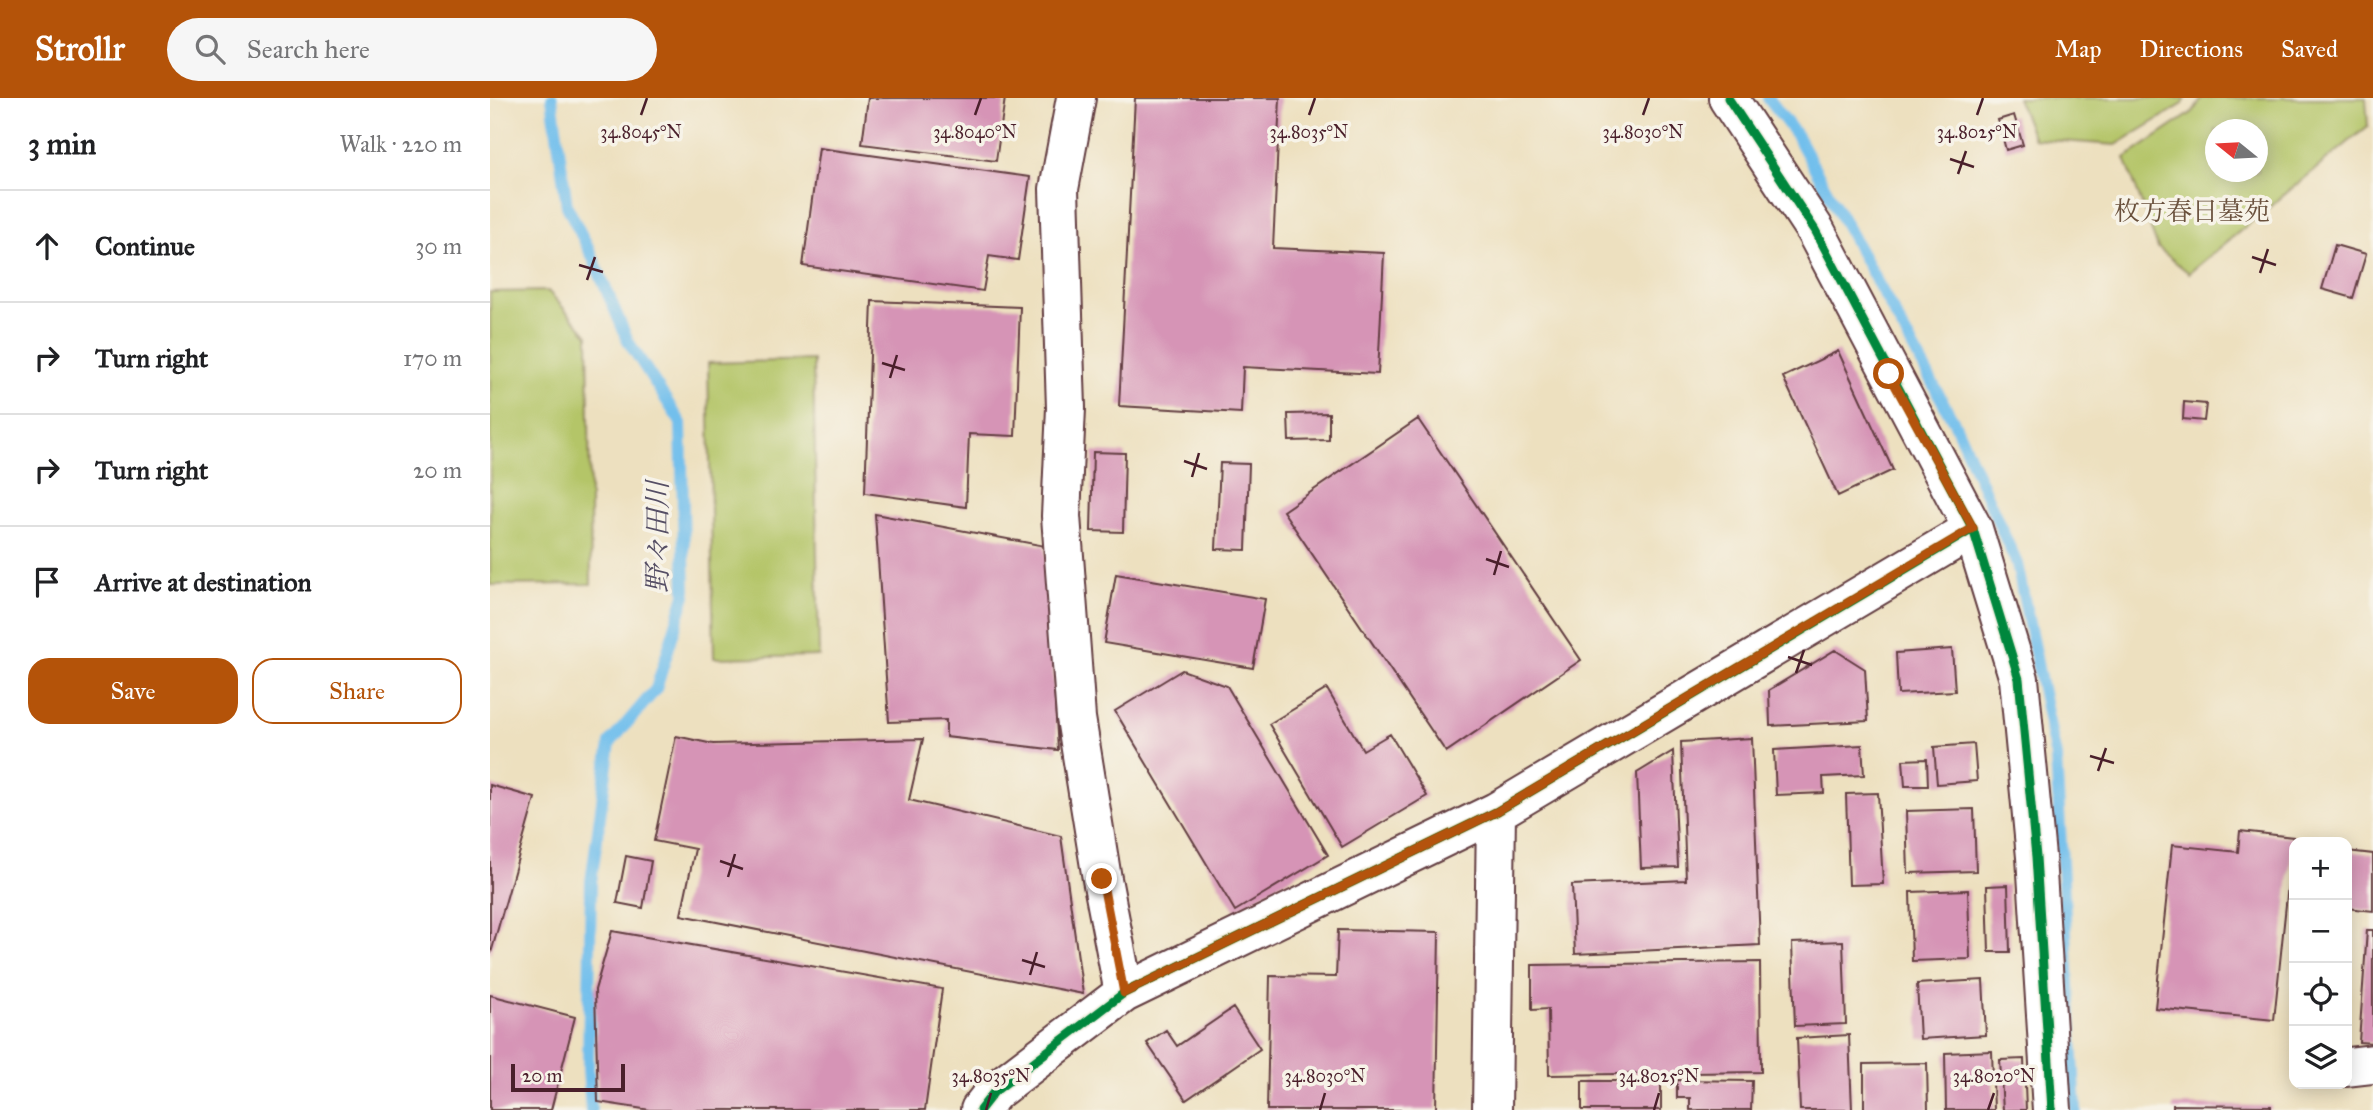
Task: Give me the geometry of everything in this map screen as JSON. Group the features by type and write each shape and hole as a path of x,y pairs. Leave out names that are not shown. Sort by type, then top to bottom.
{"street":[{"path":"1076,98 1059,189 1066,408 1060,516 1076,718 1124,993"},
{"path":"1728,98 1815,230 1973,528 2018,679 2036,857 2052,1110"},
{"path":"980,1110 994,1092 1124,993 1496,812 1973,528"},
{"path":"1492,1110 1496,812"},
{"path":"2352,1066 2373,1064"}],"green space":[{"path":"2017,98 2186,98 2183,104 2116,145 2034,139"},
{"name":"枚方春日墓苑","path":"2202,98 2366,98 2368,126 2189,273 2158,248 2125,158 2193,112"},
{"path":"548,291 588,335 591,584 490,585 490,292"},
{"path":"813,360 819,656 714,658 708,363"}],"building":[{"path":"868,98 1005,98 996,161 862,144"},
{"path":"1135,98 1280,98 1273,248 1384,253 1378,374 1243,367 1241,413 1119,406"},
{"path":"2014,115 2023,145 2006,150 1998,120"},
{"path":"819,148 1030,177 1018,260 989,256 983,291 803,266"},
{"path":"2335,245 2366,254 2353,298 2322,289"},
{"path":"872,301 1020,307 1015,436 969,434 966,507 865,493"},
{"path":"1838,351 1893,470 1838,496 1783,377"},
{"path":"2184,402 2206,404 2204,421 2183,419"},
{"path":"1329,413 1329,440 1289,441 1288,414"},
{"path":"1418,419 1581,660 1446,752 1283,511"},
{"path":"1093,452 1125,453 1123,532 1091,531"},
{"path":"1220,463 1249,464 1246,550 1216,549"},
{"path":"875,514 1045,546 1058,750 946,737 946,720 889,722"},
{"path":"1116,574 1265,599 1253,668 1104,643"},
{"path":"1952,649 1955,691 1898,694 1896,653"},
{"path":"1835,650 1865,669 1868,721 1770,726 1769,690"},
{"path":"1182,670 1227,686 1328,855 1235,911 1115,711"},
{"path":"1327,689 1363,750 1390,734 1427,796 1342,847 1269,724"},
{"path":"676,736 713,744 923,739 909,800 1061,836 1083,994 681,915 695,849 654,841"},
{"path":"1752,738 1760,945 1575,954 1572,885 1686,880 1681,742"},
{"path":"1974,744 1977,781 1937,784 1934,747"},
{"path":"1862,745 1864,775 1823,777 1824,793 1776,795 1774,750"},
{"path":"1673,751 1678,867 1641,868 1637,773"},
{"path":"1927,759 1928,786 1905,786 1903,760"},
{"path":"490,785 535,798 491,953 490,953"},
{"path":"1878,793 1883,884 1849,885 1846,794"},
{"path":"1974,809 1976,871 1908,873 1906,811"},
{"path":"2240,831 2293,837 2289,837 2289,876 2274,1020 2155,1008 2172,845 2238,852"},
{"path":"2352,852 2373,854 2373,911 2352,909"},
{"path":"626,856 651,861 643,908 617,903"},
{"path":"2008,885 2010,952 1989,952 1987,886"},
{"path":"1968,890 1970,959 1912,961 1910,892"},
{"path":"1338,930 1439,932 1436,1110 1267,1110 1270,976 1336,977"},
{"path":"2367,930 2373,930 2373,1043 2359,1042"},
{"path":"612,931 942,989 925,1110 650,1110 598,1102 595,990"},
{"path":"1843,941 1846,1024 1795,1026 1792,943"},
{"path":"1760,962 1761,1072 1549,1075 1548,1009 1532,1010 1532,965"},
{"path":"1983,980 1986,1035 1920,1039 1917,984"},
{"path":"490,995 575,1017 551,1110 490,1110"},
{"path":"1233,1008 1260,1049 1186,1100 1147,1043 1166,1030 1177,1046"},
{"path":"1849,1035 1852,1110 1800,1110 1797,1038"},
{"path":"1992,1051 1994,1110 1946,1110 1945,1053"},
{"path":"2024,1059 2026,1110 2003,1110 2000,1060"},
{"path":"1927,1063 1928,1110 1864,1110 1864,1064"},
{"path":"1677,1080 1752,1081 1751,1110 1690,1110 1690,1098 1677,1098"},
{"path":"1582,1081 1661,1081 1661,1110 1582,1110"},
{"path":"2173,1105 2271,1106 2271,1110 2173,1110"}],"waterway":[{"name":"野々田川","path":"552,98 567,206 592,256 628,341 681,423 685,595 656,689 610,743 591,882 588,1069 591,1110"},
{"path":"1768,98 1797,136 1955,424 2017,564 2056,757 2076,1110"}],"cycle path":[{"path":"1728,98 1815,230 1973,529 2019,679 2036,857 2052,1110"},
{"path":"980,1110 994,1092 1124,993 1496,812 1973,529"}],"route":[{"path":"1102,879 1124,993 1496,812 1973,528 1889,374"}]}
